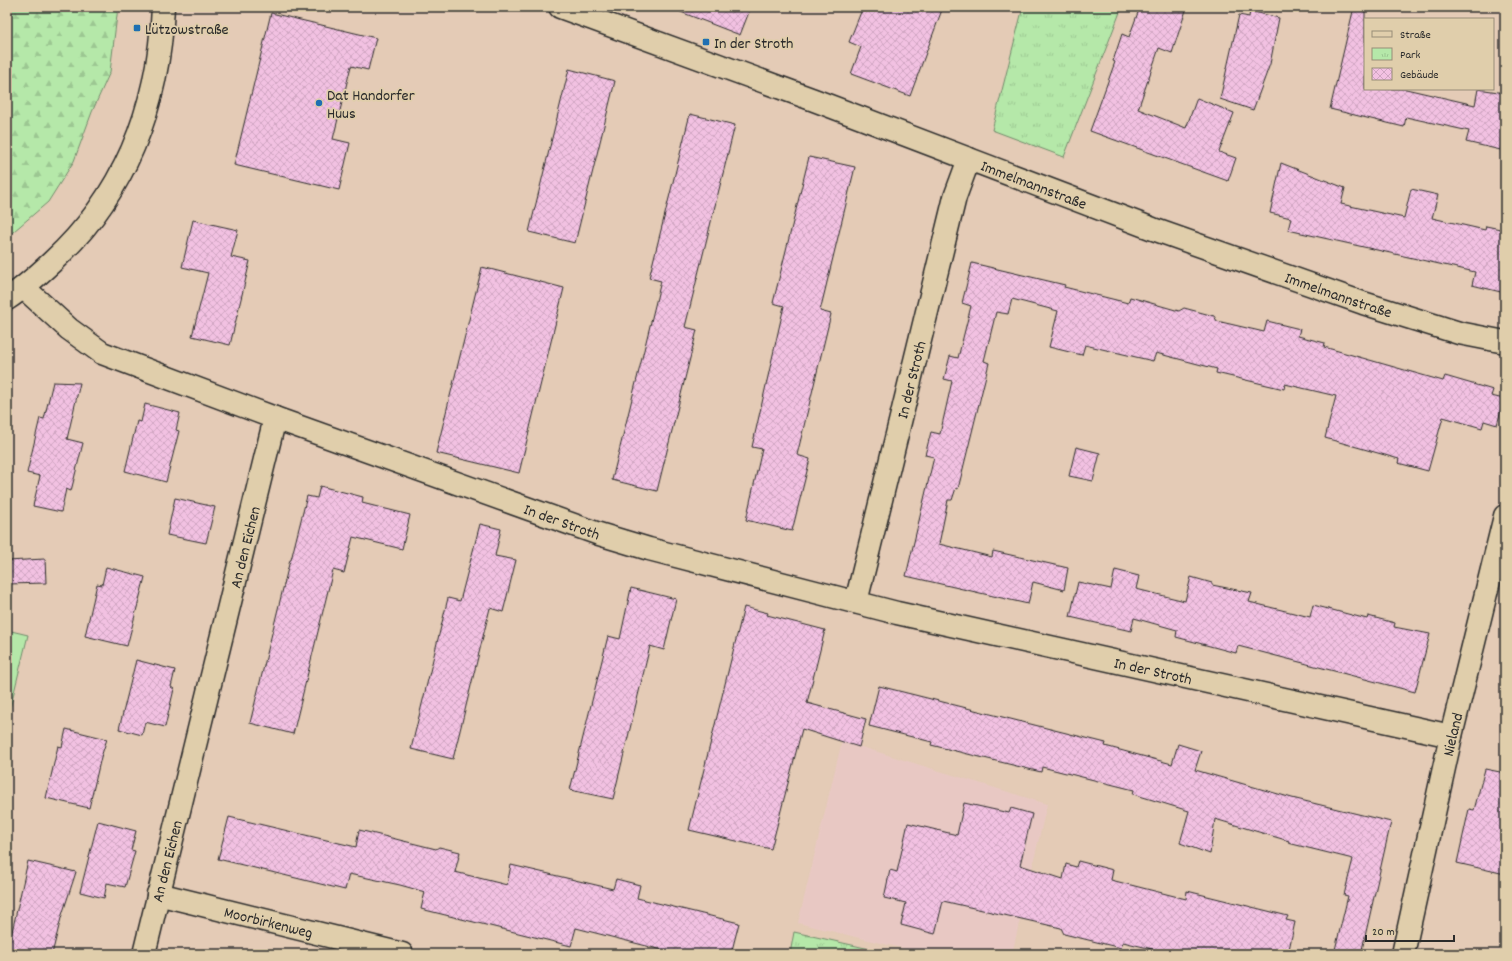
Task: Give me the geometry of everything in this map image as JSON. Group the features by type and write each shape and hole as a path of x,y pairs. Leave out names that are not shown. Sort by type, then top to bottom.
{"street":[{"path":"163,7 157,70 148,109 131,154 112,192 75,240 15,294 102,353 276,418"},
{"name":"Immelmannstraße","path":"566,8 814,100 1153,229 1363,303 1459,332 1505,342"},
{"name":"In der Stroth","path":"856,602 955,197 970,159"},
{"name":"In der Stroth","path":"276,418 599,534 649,549 905,614 1451,736"},
{"name":"An den Eichen","path":"144,954 276,418"},
{"name":"Nieland","path":"1403,954 1451,736 1505,516"},
{"name":"Moorbirkenweg","path":"158,894 402,954"}],"shaded area":[{"path":"842,741 1047,804 1012,954 926,954 798,923"}],"green space":[{"path":"7,7 118,7 110,72 92,112 74,161 48,202 7,237"},
{"path":"1023,7 1122,7 1064,157 992,130"},
{"path":"7,630 28,635 7,721"},
{"path":"794,932 892,954 790,954"}],"building":[{"path":"673,7 751,7 740,35 673,9"},
{"path":"863,7 943,7 910,96 851,74 861,47 849,42"},
{"path":"1140,7 1187,7 1172,53 1159,48 1138,109 1186,128 1197,98 1234,113 1219,152 1236,158 1228,181 1090,131 1115,62 1113,61 1122,34 1129,37"},
{"path":"1354,7 1365,7 1364,90 1410,90 1475,105 1478,90 1505,93 1505,151 1466,142 1469,131 1406,117 1404,127 1330,109"},
{"path":"1250,11 1279,18 1270,64 1253,110 1220,99 1239,15 1249,17"},
{"path":"271,13 376,38 368,70 351,66 333,139 350,143 339,190 234,165"},
{"path":"569,69 615,81 575,243 529,232"},
{"path":"690,114 735,125 685,327 697,330 657,491 612,480 661,281 649,278"},
{"path":"809,157 855,167 820,311 831,314 797,455 810,459 792,531 746,520 762,449 752,447 784,306 773,303"},
{"path":"1281,163 1345,188 1341,204 1404,218 1411,189 1438,195 1432,218 1485,230 1486,226 1505,230 1505,293 1472,285 1475,272 1288,230 1291,218 1270,213"},
{"path":"193,220 238,230 231,257 250,261 230,345 192,336 208,273 182,267"},
{"path":"972,263 1065,285 1064,287 1128,303 1130,297 1179,311 1184,308 1214,316 1217,321 1264,332 1267,321 1300,329 1298,336 1325,343 1324,347 1443,381 1445,376 1493,390 1491,396 1504,399 1497,425 1484,421 1482,428 1443,417 1428,471 1398,463 1399,459 1325,438 1336,396 1285,384 1284,389 1216,373 1217,369 1156,353 1153,361 1085,345 1082,355 1049,347 1058,311 1012,299 1008,314 996,312 984,361 989,363 958,489 956,488 952,500 948,500 939,544 992,557 993,551 1068,568 1064,590 1033,582 1028,604 906,576 934,457 925,455 931,432 940,434 952,381 944,379 950,356 958,358 971,306 962,303"},
{"path":"482,267 564,288 519,473 436,453"},
{"path":"53,382 80,383 67,439 83,443 71,491 66,489 61,512 33,506 40,476 27,473 40,418 44,419"},
{"path":"145,404 180,413 176,430 179,431 166,482 125,471 137,421 141,422"},
{"path":"1076,447 1100,453 1093,481 1069,476"},
{"path":"320,486 363,497 362,503 410,515 402,549 353,537 344,573 333,570 293,734 250,723 307,496 317,498"},
{"path":"175,498 215,507 206,543 167,535"},
{"path":"480,524 501,529 495,556 516,560 503,612 490,608 453,759 411,749 448,598 460,601"},
{"path":"45,559 46,583 7,584 7,561"},
{"path":"106,567 145,577 127,646 85,636 97,584 102,585"},
{"path":"1115,570 1139,576 1136,589 1185,601 1191,577 1212,583 1212,585 1252,593 1249,602 1310,617 1313,605 1367,619 1368,616 1395,623 1394,627 1430,634 1415,692 1238,646 1236,653 1176,637 1177,630 1134,618 1131,631 1070,617 1078,582 1111,589"},
{"path":"631,588 676,599 664,650 650,646 613,799 570,790 608,636 620,639"},
{"path":"744,607 768,613 767,615 825,630 807,703 866,719 859,747 802,729 771,849 689,830"},
{"path":"136,660 175,670 171,687 174,689 165,727 145,722 142,735 119,729"},
{"path":"879,686 1106,743 1105,746 1172,764 1178,744 1201,751 1195,770 1292,798 1391,822 1361,954 1334,954 1348,896 1344,895 1353,859 1288,843 1289,841 1215,819 1210,854 1180,843 1189,811 1133,794 1134,790 1042,767 1041,772 931,745 932,742 869,726"},
{"path":"66,729 107,739 101,757 89,808 46,798 58,746 62,747"},
{"path":"1485,769 1505,773 1505,874 1457,863 1469,809 1474,810"},
{"path":"964,803 1009,813 1011,808 1032,814 1020,865 1063,879 1066,864 1076,867 1078,861 1113,870 1111,880 1186,899 1187,891 1288,916 1286,920 1295,922 1288,954 1173,954 1123,942 1121,948 1064,934 1061,928 943,901 935,934 901,925 906,903 884,898 890,870 897,872 908,823 957,835"},
{"path":"229,817 356,847 359,830 436,849 439,847 460,852 455,872 507,885 511,865 613,889 616,879 640,885 637,898 739,923 731,954 678,954 576,928 571,946 421,909 425,892 400,885 349,874 345,890 218,859"},
{"path":"98,821 136,831 131,850 135,851 125,887 107,883 104,898 80,892"},
{"path":"28,861 76,872 61,918 52,954 7,954"}],"place":[{"name":"Lützowstraße","path":"137,28"},
{"name":"In der Stroth","path":"706,42"},
{"name":"Dat Handorfer Huus","path":"319,103"}]}
